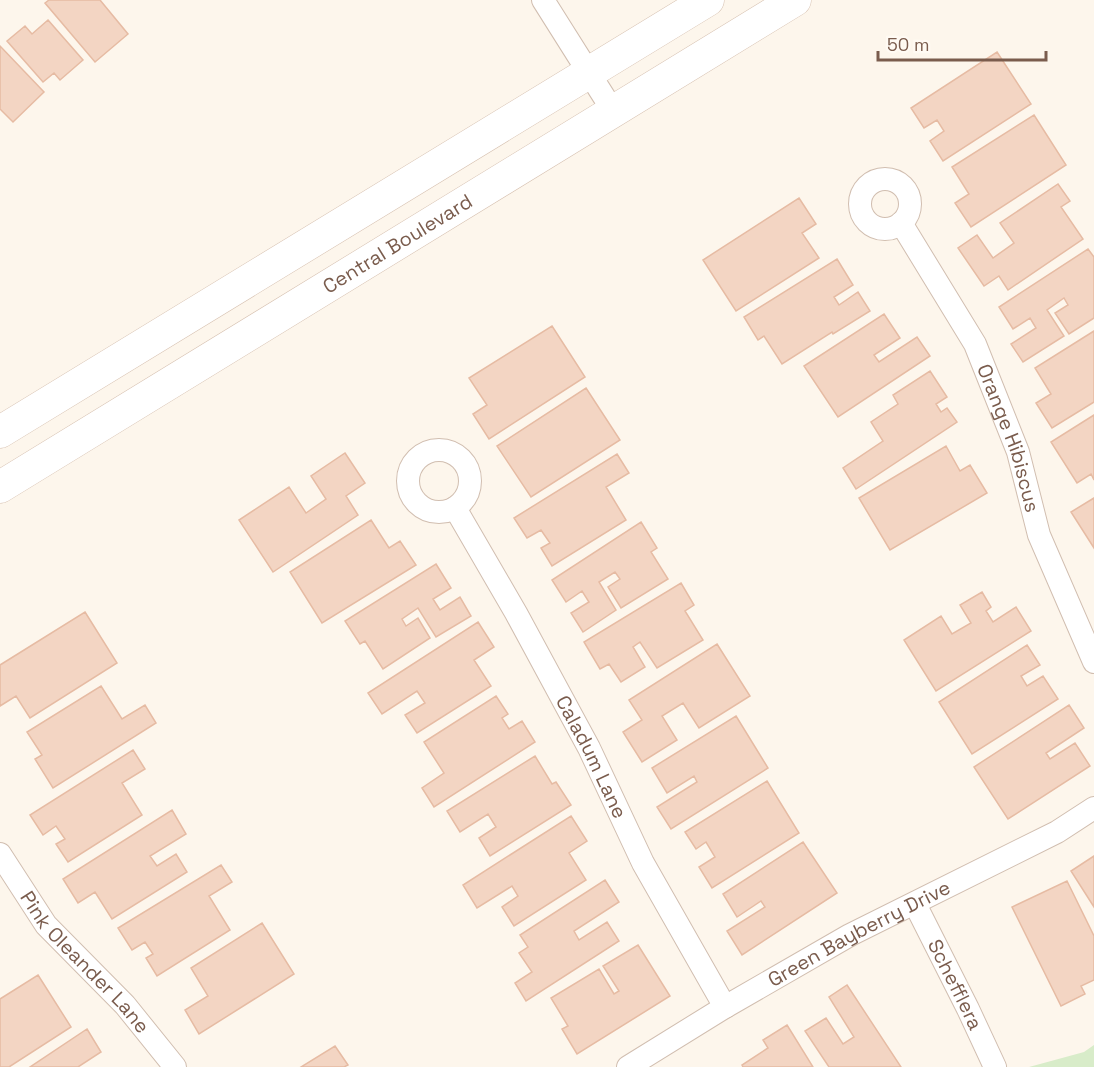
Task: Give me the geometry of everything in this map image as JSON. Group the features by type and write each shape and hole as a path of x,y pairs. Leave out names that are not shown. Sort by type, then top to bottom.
{"street":[{"path":"543,0 614,111"},
{"path":"0,432 708,0"},
{"name":"Central Boulevard","path":"0,487 795,0"},
{"name":"Orange Hibiscus","path":"901,223 975,344 1018,452 1039,535 1094,662"},
{"name":"Caladum Lane","path":"455,508 516,613 589,748 643,863 725,1007"},
{"name":"Green Bayberry Drive","path":"628,1067 725,1007 850,935 1057,832 1094,808"},
{"name":"Pink Oleander Lane","path":"0,854 46,925 124,1005 175,1067"},
{"name":"Schefflera","path":"915,904 995,1067"}],"green space":[{"path":"1094,1045 1094,1067 1029,1067 1084,1052"}],"building":[{"path":"49,0 100,0 128,34 95,62 45,3"},
{"path":"48,20 83,60 60,80 54,73 43,82 7,41 25,26 32,34"},
{"path":"0,46 44,92 13,122 0,109"},
{"path":"997,52 1031,104 943,161 930,141 944,131 937,120 924,128 911,108"},
{"path":"1034,115 1066,165 971,227 955,203 969,194 952,167"},
{"path":"1058,184 1070,201 1061,207 1083,239 1008,290 999,276 984,286 958,248 977,235 993,258 1014,243 1000,223"},
{"path":"799,198 816,224 802,233 819,258 736,311 703,260"},
{"path":"1088,249 1094,257 1094,318 1069,334 1055,313 1068,305 1064,298 1047,310 1064,336 1023,362 1011,344 1036,328 1030,318 1013,329 999,307"},
{"path":"837,259 853,285 834,297 839,305 858,292 870,311 782,364 764,336 758,340 744,317"},
{"path":"884,314 900,338 874,355 879,362 917,337 930,356 838,417 804,366"},
{"path":"552,326 585,377 489,439 473,414 487,405 469,378"},
{"path":"1094,331 1094,402 1052,428 1036,403 1051,394 1035,368"},
{"path":"930,371 947,397 936,404 941,412 947,408 957,422 856,489 843,468 883,441 871,422 898,404 893,395"},
{"path":"586,388 620,440 531,497 497,446"},
{"path":"1094,415 1094,480 1091,474 1077,483 1051,442"},
{"path":"946,446 960,471 970,465 987,493 890,550 859,498"},
{"path":"345,453 365,483 346,496 358,515 273,572 239,520 289,487 306,513 326,499 311,476"},
{"path":"617,454 629,473 606,487 626,520 552,566 541,548 550,543 541,530 527,538 514,518"},
{"path":"1094,498 1094,548 1071,512"},
{"path":"371,520 389,548 400,541 416,565 322,623 290,572"},
{"path":"641,522 657,548 651,552 668,579 621,608 608,587 620,579 615,572 599,582 616,610 583,632 571,613 589,602 582,591 566,602 552,580"},
{"path":"436,564 451,588 433,599 440,610 460,597 471,616 436,637 418,608 402,619 406,626 418,618 430,638 383,669 365,641 360,644 345,621"},
{"path":"681,583 694,605 685,611 703,640 657,668 640,642 633,647 645,667 621,682 609,664 600,669 584,642"},
{"path":"982,592 991,607 986,611 993,622 1016,607 1031,631 936,691 904,640 941,616 952,634 971,623 960,605"},
{"path":"85,612 117,663 30,718 16,696 0,706 0,665"},
{"path":"478,622 494,647 474,660 491,686 417,733 405,715 425,703 417,691 382,714 368,693"},
{"path":"717,644 750,696 699,728 683,703 662,716 677,740 642,762 623,732 642,720 629,700"},
{"path":"1027,645 1040,665 1021,676 1027,686 1043,676 1058,699 972,754 939,702"},
{"path":"101,686 122,719 145,705 156,723 53,788 35,759 42,755 27,732"},
{"path":"496,696 508,714 502,718 509,729 522,721 535,742 434,807 422,788 444,773 424,742"},
{"path":"1069,705 1084,728 1046,753 1050,759 1075,743 1090,766 1008,819 974,767"},
{"path":"736,716 768,768 671,829 657,807 697,782 694,776 667,793 652,768"},
{"path":"133,750 145,769 122,783 142,815 68,862 56,844 65,839 56,826 43,835 30,815"},
{"path":"535,756 552,784 556,782 571,805 490,856 479,838 496,827 488,814 460,832 447,811"},
{"path":"767,781 799,833 712,888 699,867 715,857 706,842 696,849 685,832"},
{"path":"172,810 186,834 150,856 157,866 176,854 187,872 112,919 95,892 78,903 63,879"},
{"path":"571,816 587,841 569,853 586,880 514,926 502,907 518,896 512,886 477,908 463,885"},
{"path":"803,842 837,893 742,955 727,931 765,907 761,901 737,917 723,894"},
{"path":"1094,856 1094,907 1071,871"},
{"path":"221,865 232,882 209,896 230,930 157,976 146,958 153,954 145,942 132,950 118,928"},
{"path":"605,880 619,902 574,931 579,940 607,922 619,941 526,1001 515,983 532,972 519,953 528,947 520,935"},
{"path":"1067,881 1094,936 1094,980 1081,986 1085,994 1061,1006 1012,907"},
{"path":"262,923 294,974 199,1034 185,1010 208,996 191,968"},
{"path":"638,945 670,996 577,1054 562,1029 568,1026 551,998 599,969 614,994 619,991 603,966"},
{"path":"38,975 71,1027 9,1067 0,1067 0,999"},
{"path":"847,985 901,1067 829,1067 805,1031 826,1018 843,1044 854,1037 829,997"},
{"path":"787,1025 813,1067 743,1067 742,1065 768,1048 763,1040"},
{"path":"87,1029 101,1052 78,1067 30,1067"},
{"path":"335,1046 348,1065 344,1067 301,1067"}]}
